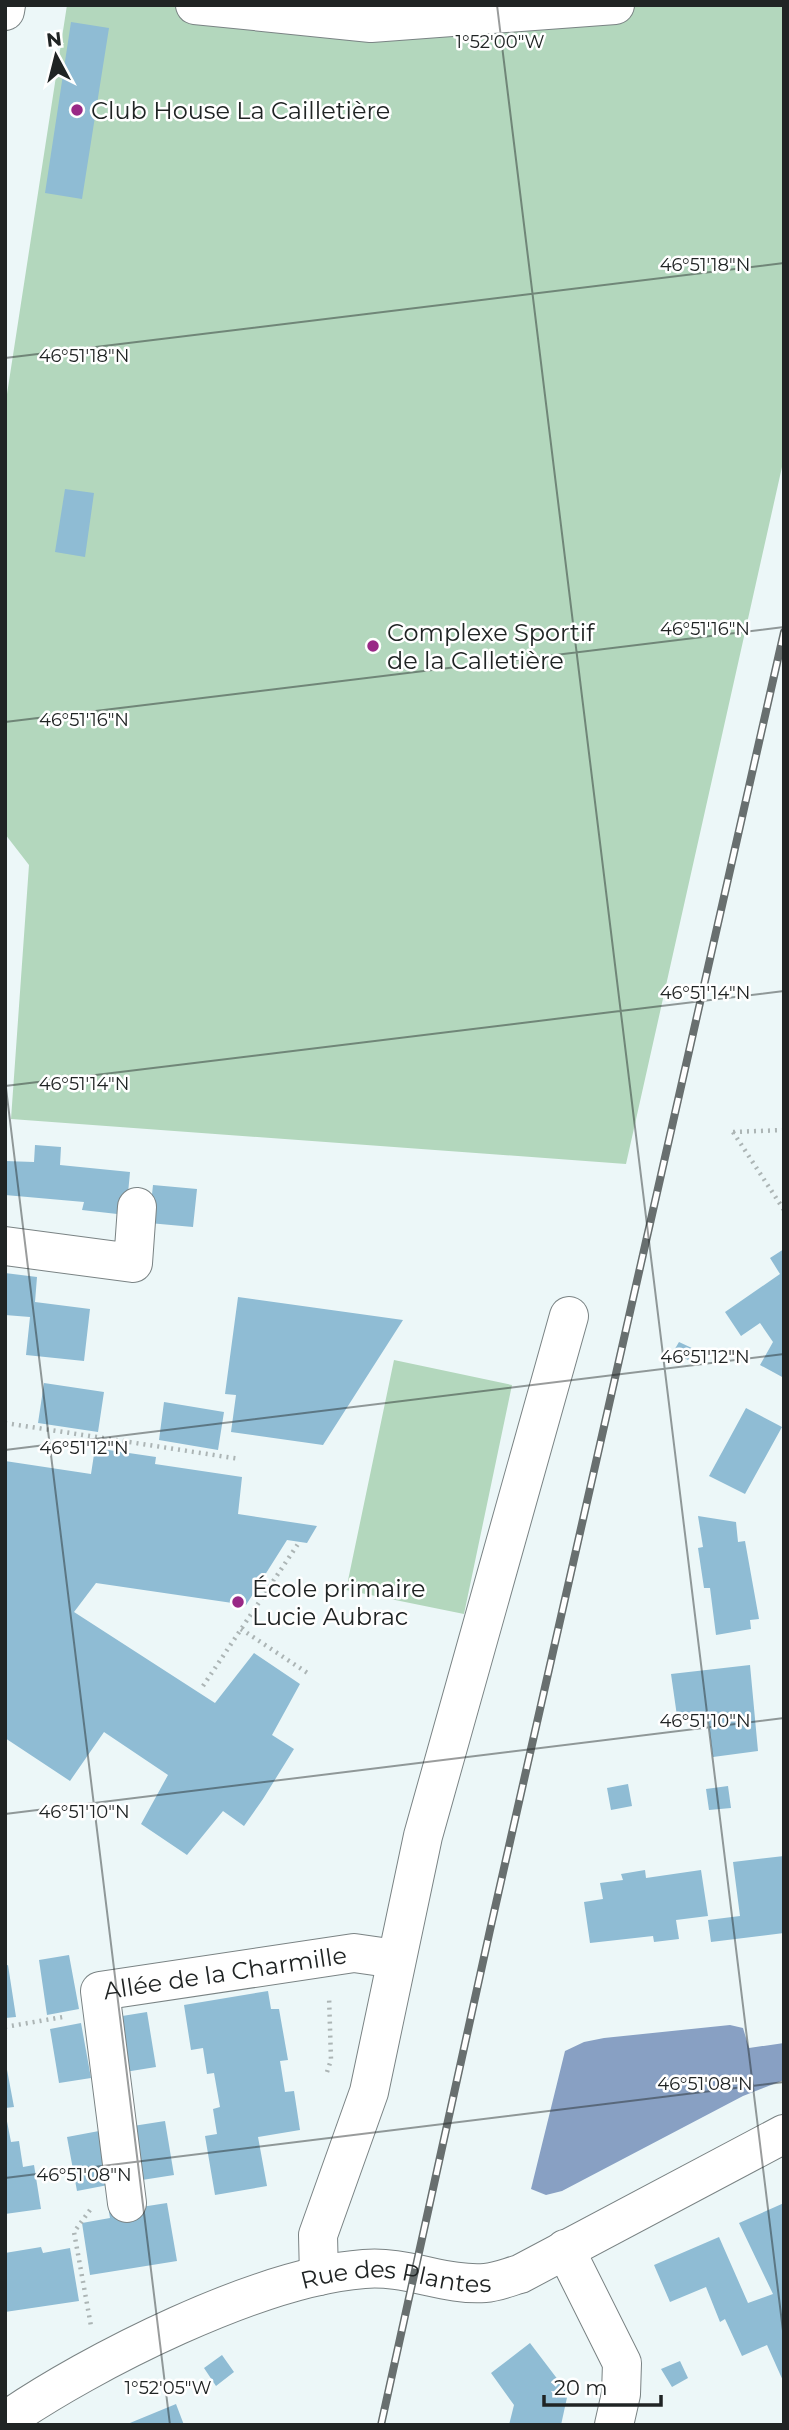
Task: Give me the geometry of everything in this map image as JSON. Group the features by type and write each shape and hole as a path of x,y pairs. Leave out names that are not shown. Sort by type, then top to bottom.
{"street":[{"path":"5,11 6,5"},
{"path":"195,5 371,23 615,5"},
{"path":"5,1246 133,1263 136,1207"},
{"path":"319,2276 318,2235 369,2092 423,1836 569,1315"},
{"name":"Allée de la Charmille","path":"127,2203 100,2011 100,1991 354,1953 396,1959"},
{"name":"Rue des Plantes","path":"5,2421 59,2387 209,2314 257,2295 319,2276 379,2267 482,2284 520,2274 784,2134"},
{"path":"565,2249 611,2336 622,2363 621,2394 614,2425"}],"path":[{"path":"784,1130 733,1132 784,1210"},
{"path":"5,1423 240,1459"},
{"path":"202,1686 298,1545"},
{"path":"241,1629 309,1674"},
{"path":"323,1957 330,2005 331,2060 327,2072"},
{"path":"5,2027 100,2011"},
{"path":"105,2363 91,2327 74,2232 87,2211 127,2203"}],"green space":[{"name":"Complexe Sportif de la Calletière","path":"67,5 784,5 784,458 626,1164 11,1119 29,865 5,834 5,407"},
{"path":"394,1360 512,1385 464,1614 346,1590"}],"water":[{"path":"730,2025 743,2028 749,2048 784,2043 784,2080 743,2096 562,2191 546,2195 531,2189 565,2051 584,2042 604,2038"}],"building":[{"name":"Club House La Cailletière","path":"71,22 109,28 82,199 45,193"},
{"path":"65,489 94,493 85,557 55,552"},
{"path":"35,1145 61,1147 60,1165 130,1172 126,1215 82,1210 84,1202 5,1195 5,1161 34,1162"},
{"path":"153,1185 197,1189 193,1227 149,1223"},
{"path":"784,1249 784,1378 760,1365 773,1342 760,1323 741,1336 725,1312 780,1274 770,1258"},
{"path":"5,1273 37,1277 35,1302 90,1309 84,1361 26,1355 30,1317 5,1315"},
{"path":"238,1297 403,1320 323,1445 231,1432 236,1395 225,1394"},
{"path":"679,1342 694,1349 688,1360 673,1352"},
{"path":"44,1383 104,1392 98,1432 38,1423"},
{"path":"164,1402 224,1412 218,1450 159,1440"},
{"path":"746,1408 782,1427 745,1494 709,1476"},
{"path":"95,1448 156,1457 155,1464 242,1477 238,1514 317,1526 307,1543 287,1540 246,1605 96,1583 74,1612 215,1703 254,1653 300,1684 272,1735 294,1749 263,1799 244,1826 223,1811 187,1855 141,1824 168,1775 104,1732 70,1781 5,1738 5,1461 91,1474"},
{"path":"698,1516 736,1522 738,1542 745,1541 759,1619 750,1620 751,1629 716,1635 710,1588 704,1588 698,1548 703,1547"},
{"path":"750,1665 758,1751 713,1757 708,1717 683,1721 677,1716 671,1674"},
{"path":"628,1784 632,1806 611,1810 607,1788"},
{"path":"728,1786 731,1808 709,1810 706,1789"},
{"path":"784,1856 784,1933 711,1942 708,1920 740,1916 733,1862"},
{"path":"645,1870 646,1878 701,1870 708,1916 676,1920 679,1939 654,1942 653,1936 590,1943 584,1902 603,1899 600,1883 623,1880 621,1874"},
{"path":"69,1955 79,2009 47,2015 39,1960"},
{"path":"8,1965 16,2017 5,2018 5,1966"},
{"path":"268,1991 271,2009 279,2009 288,2060 280,2061 285,2092 294,2091 300,2130 258,2137 267,2186 215,2195 205,2136 217,2134 213,2109 220,2107 214,2073 207,2074 203,2048 191,2050 184,2005"},
{"path":"147,2012 156,2067 125,2072 116,2017"},
{"path":"81,2023 91,2078 59,2083 50,2029"},
{"path":"5,2059 14,2107 5,2108"},
{"path":"5,2111 11,2142 19,2141 23,2167 34,2165 41,2209 5,2214"},
{"path":"165,2121 174,2175 142,2180 133,2126"},
{"path":"99,2131 108,2185 77,2191 67,2137"},
{"path":"167,2203 177,2261 90,2275 82,2223 110,2218 109,2212"},
{"path":"784,2203 784,2383 767,2345 742,2356 725,2319 720,2322 706,2287 670,2302 654,2265 719,2237 748,2303 773,2294 739,2223"},
{"path":"41,2247 43,2253 70,2248 79,2301 5,2312 5,2253"},
{"path":"530,2343 568,2393 561,2425 509,2425 514,2405 491,2373"},
{"path":"222,2355 234,2372 216,2386 204,2368"},
{"path":"680,2361 688,2378 672,2387 661,2369"},
{"path":"176,2404 184,2425 125,2425"}],"railway":[{"path":"381,2425 490,1930 784,632"}],"place":[{"name":"Club House La Cailletière","path":"77,110"},
{"name":"Complexe Sportif de la Calletière","path":"373,646"},
{"name":"École primaire Lucie Aubrac","path":"238,1602"}]}
